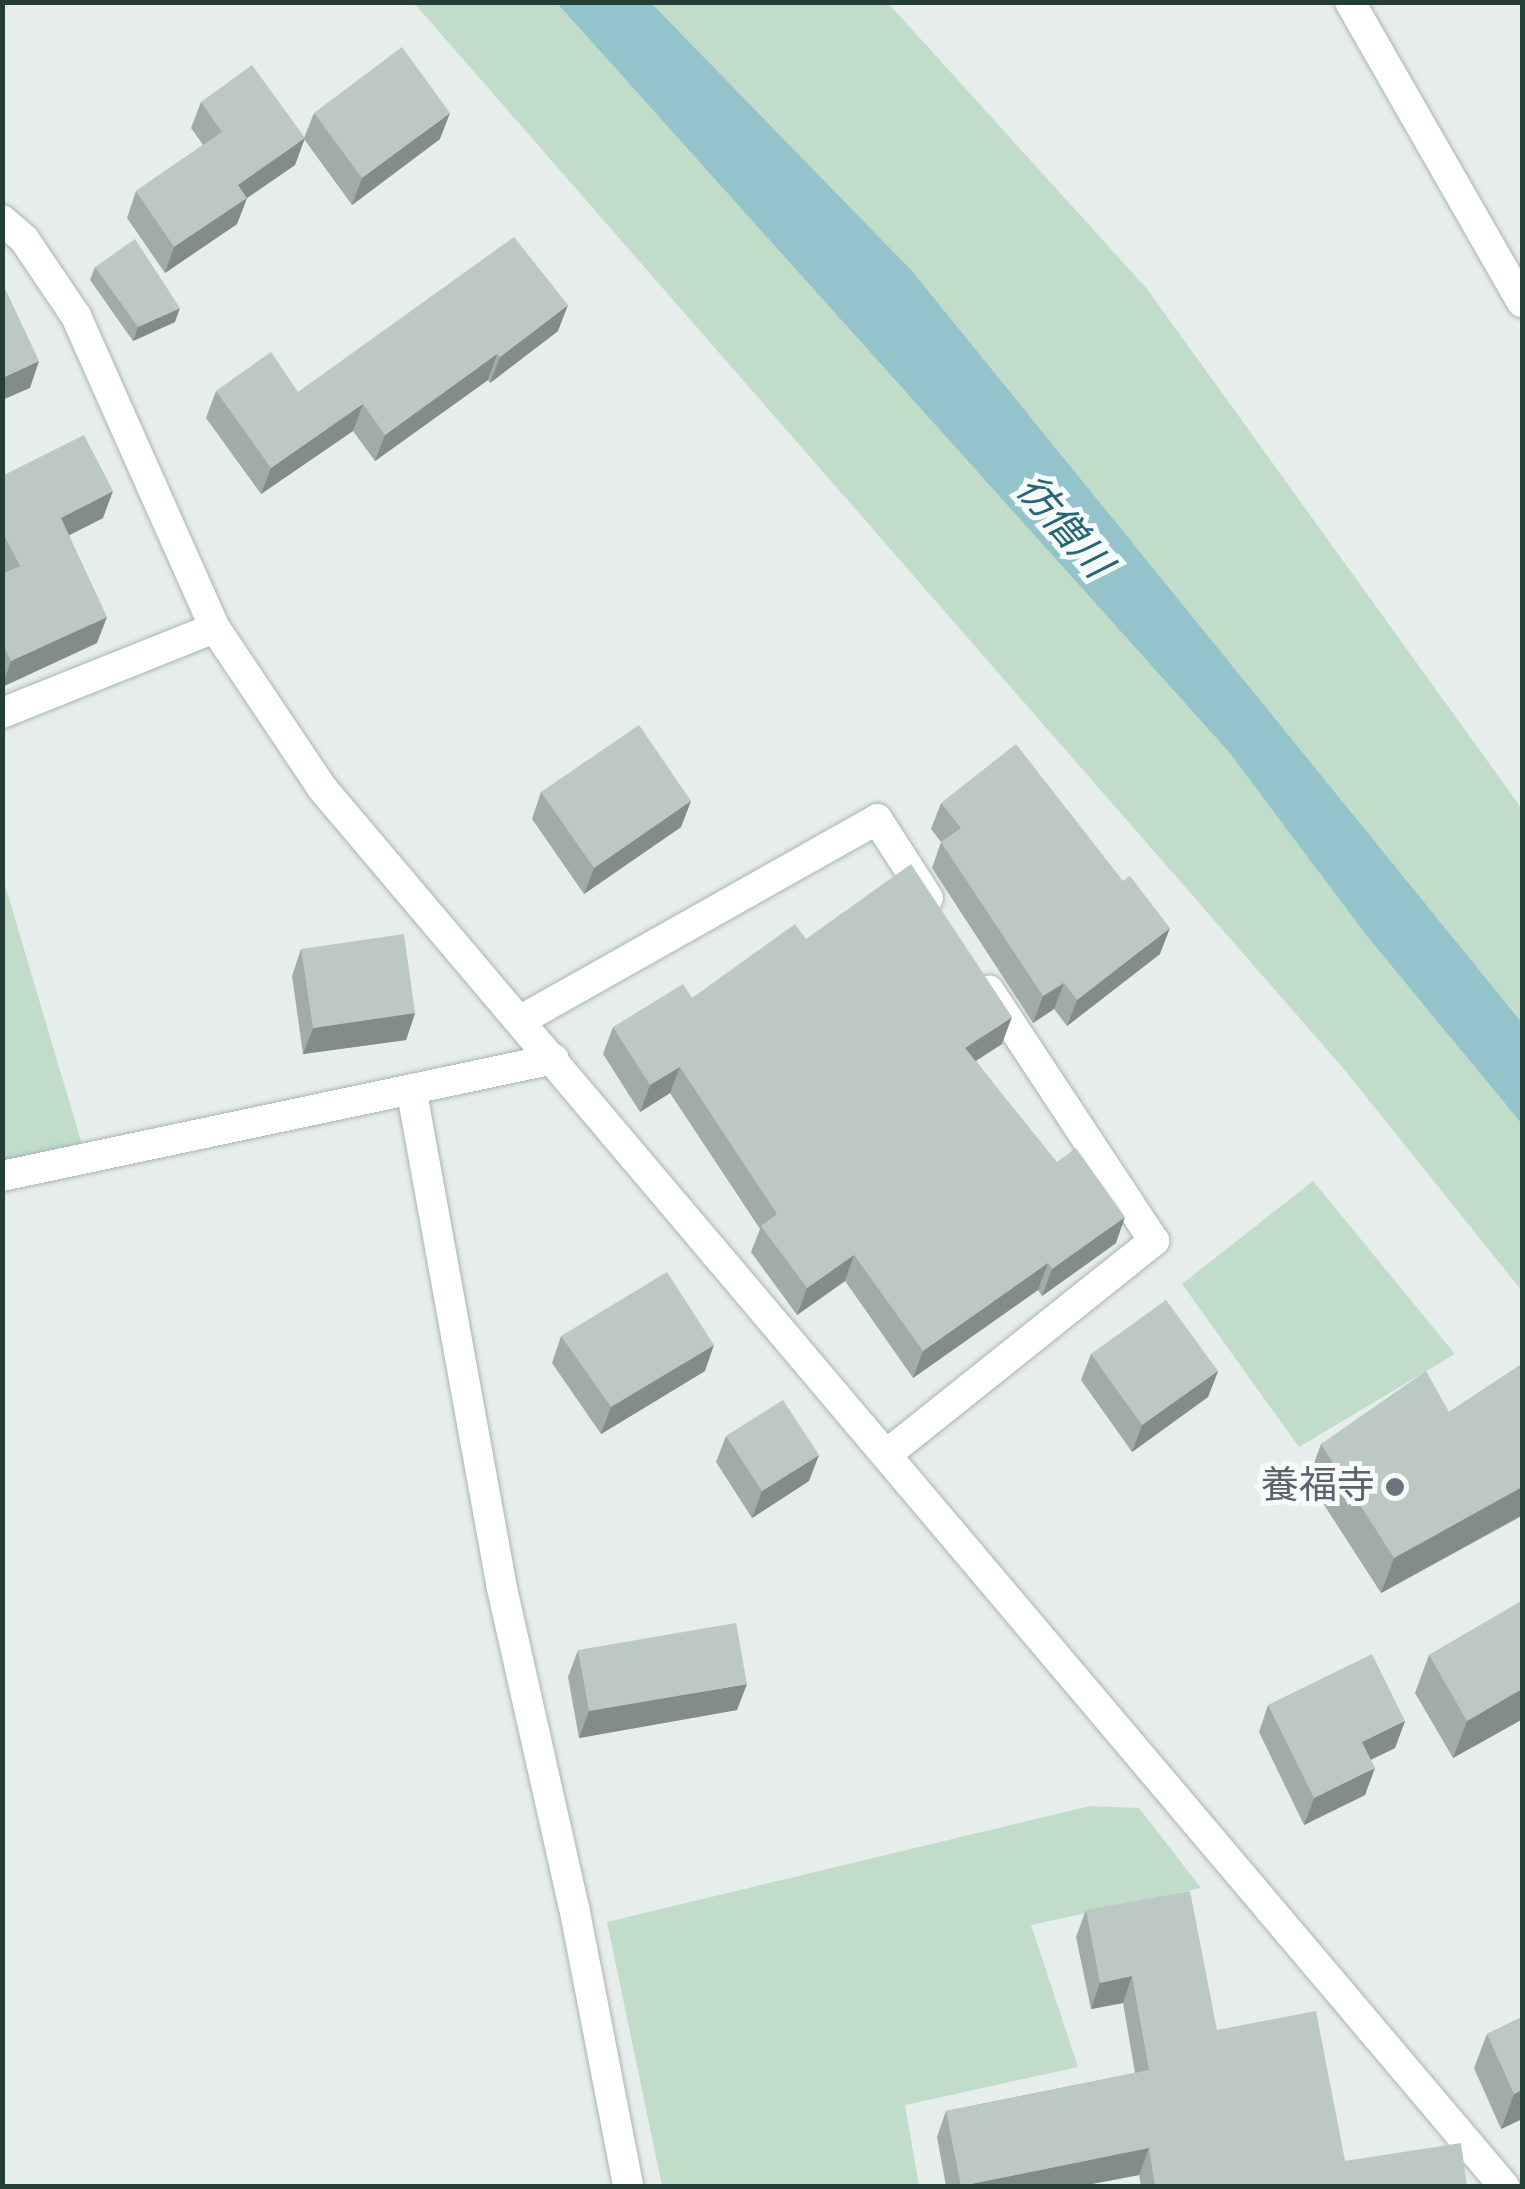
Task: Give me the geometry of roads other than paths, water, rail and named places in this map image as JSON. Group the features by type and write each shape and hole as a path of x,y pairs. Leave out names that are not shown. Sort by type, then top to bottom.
{"street":[{"path":"1350,2 1522,302"},
{"path":"2,220 24,239 76,316 215,628 322,788 1504,2186"},
{"path":"2,713 215,628"},
{"path":"521,1020 877,820 941,917"},
{"path":"887,1454 1154,1242 973,966"},
{"path":"2,1176 412,1093 554,1059"},
{"path":"412,1093 501,1584 574,1907 628,2186"}],"water":[{"name":"彷僧川","path":"557,3 651,3 911,270 1522,1023 1522,1124 1367,936 1229,752"}],"place":[{"name":"養福寺","path":"1395,1487"}]}
